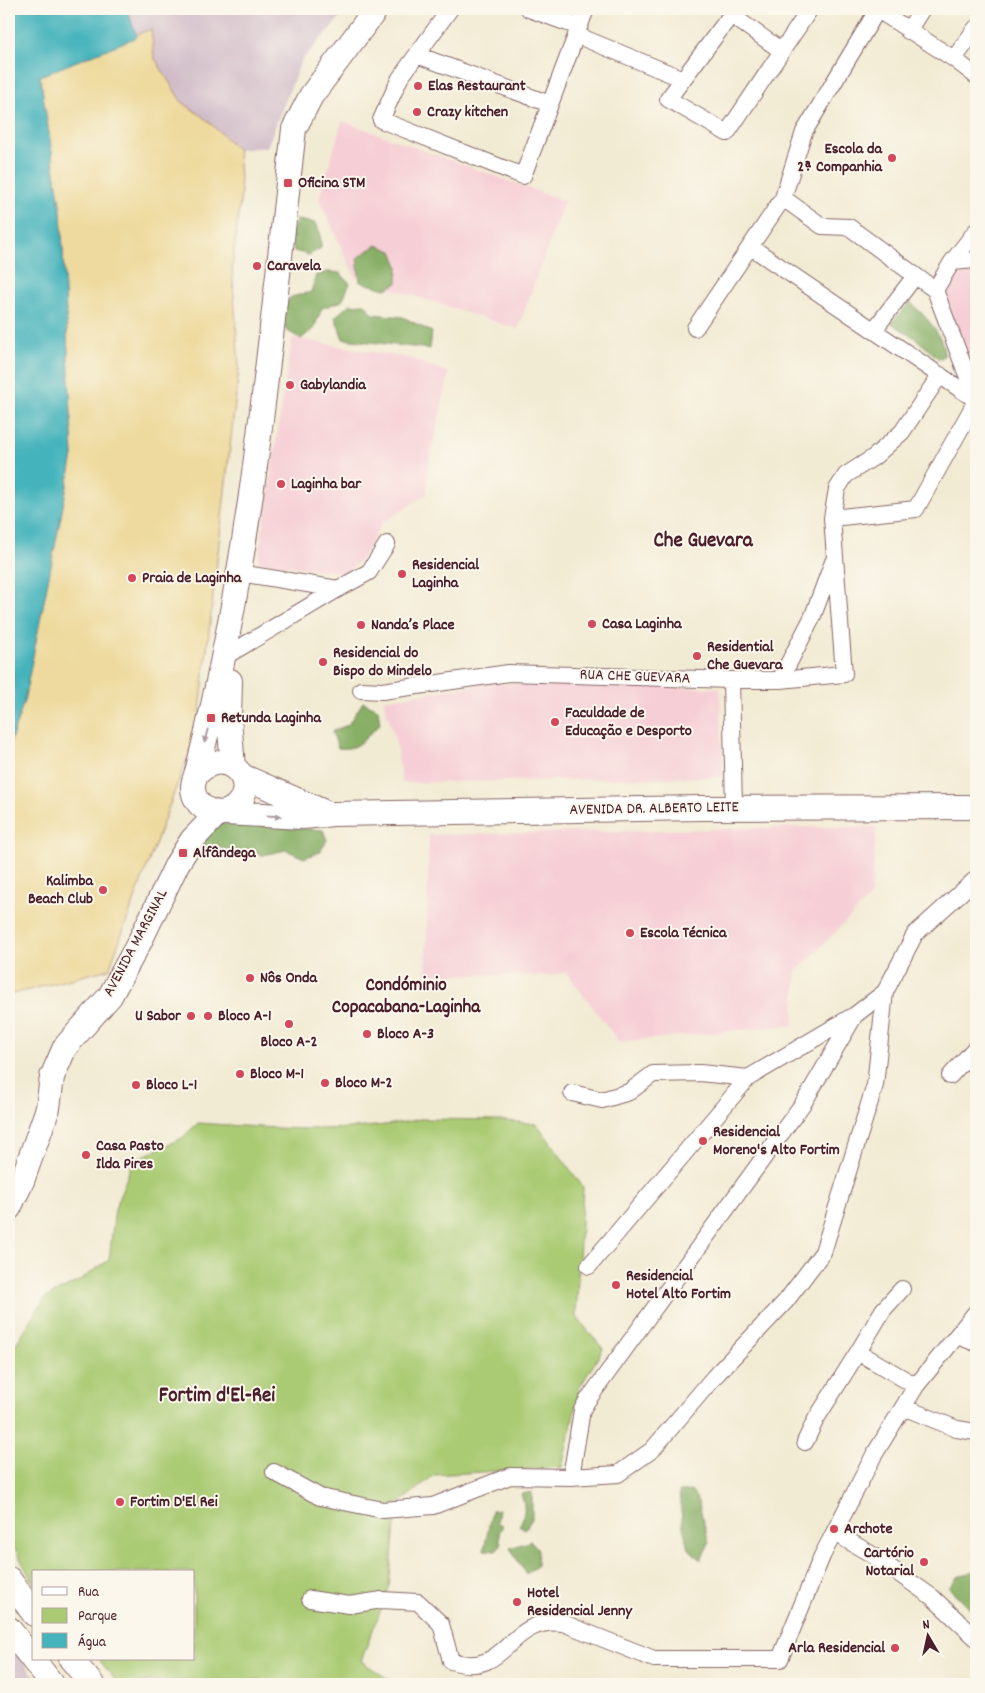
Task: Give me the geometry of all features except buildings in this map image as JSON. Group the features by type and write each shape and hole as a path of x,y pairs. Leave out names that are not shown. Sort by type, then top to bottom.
{"street":[{"path":"238,771 218,762 209,764 195,781 198,802 203,808 221,813 238,805 242,798 244,784 238,771 229,719 230,645 267,379 294,129 311,96 376,9"},
{"path":"450,9 400,78 381,120 523,176 586,9"},
{"path":"529,9 683,79"},
{"path":"782,51 730,12 668,99 727,133 782,51 810,9"},
{"path":"908,31 922,9"},
{"path":"695,328 783,198 804,132 878,10 954,59 976,76"},
{"path":"954,59 976,28"},
{"path":"417,55 550,104"},
{"path":"783,198 822,226 848,227 935,290 976,400 916,509 832,518"},
{"path":"935,290 952,262 976,231"},
{"path":"751,247 976,400"},
{"path":"952,262 976,260"},
{"path":"874,330 915,276"},
{"name":"RUA CHE GUEVARA","path":"361,690 382,691 508,673 731,680 780,680 844,674 832,518 837,489 846,475 874,456 902,432 940,375"},
{"path":"230,645 369,572 387,544"},
{"path":"780,680 812,618 835,558"},
{"path":"239,574 338,588"},
{"name":"AVENIDA MARGINAL","path":"176,864 230,645"},
{"path":"731,680 734,807"},
{"name":"AVENIDA DR. ALBERTO LEITE","path":"238,771 306,806 332,814"},
{"name":"AVENIDA DR. ALBERTO LEITE","path":"221,813 303,817 332,814 734,807 976,807"},
{"name":"AVENIDA MARGINAL","path":"9,1208 22,1181 48,1108 52,1077 64,1047 110,996 139,943 176,864 192,840 221,813"},
{"path":"274,1472 320,1497 383,1510 433,1506 510,1476 571,1477 618,1474 652,1450 714,1377 786,1301 823,1252 875,1085 885,992 915,934 976,879"},
{"path":"589,1266 748,1078 855,1015 885,992"},
{"path":"571,1477 582,1410 587,1401 804,1102 855,1015"},
{"path":"950,1076 976,1047"},
{"path":"572,1092 602,1100 629,1092 654,1074 700,1073 748,1078"},
{"path":"805,1442 816,1419 884,1310 902,1288"},
{"path":"310,1600 349,1605 382,1600 418,1602 441,1624 451,1662 467,1666 488,1662 529,1627 547,1621 563,1623 654,1659 780,1659 822,1556 874,1455 916,1386 976,1312"},
{"path":"958,1336 976,1343"},
{"path":"858,1352 916,1386"},
{"path":"903,1407 957,1429 976,1432"},
{"path":"835,1533 871,1554 932,1597 976,1638"},
{"path":"9,1579 32,1611"},
{"path":"9,1629 32,1658"},
{"path":"33,1660 52,1684"},
{"path":"73,1660 92,1684"}],"shaded area":[{"path":"127,9 348,9 301,61 267,147 238,150 208,121 181,101 154,57 151,30 137,37"},
{"path":"342,121 564,201 518,329 355,277 319,199"},
{"path":"976,244 976,387 941,290"},
{"path":"292,338 413,359 449,373 428,466 427,494 382,523 361,560 346,573 258,562"},
{"name":"Faculdade de Educação e Desporto","path":"491,683 720,688 723,777 402,783 396,744 383,700"},
{"name":"Escola Técnica","path":"877,827 871,896 797,971 793,1025 619,1042 566,972 550,976 426,974 429,835"},
{"path":"9,1644 41,1684 9,1684"},
{"path":"253,1680 282,1684 143,1684 144,1682"}],"green space":[{"path":"297,220 315,223 320,232 321,248 309,255 294,251 291,234"},
{"path":"377,245 392,251 398,266 397,283 386,289 360,282 357,258"},
{"path":"328,272 340,273 350,283 342,301 322,308 314,328 301,339 286,330 280,313 291,297 311,292 316,275"},
{"path":"910,302 927,319 937,333 944,356 939,359 915,338 891,323"},
{"path":"365,304 373,314 403,317 432,332 430,349 343,339 335,317 349,305"},
{"path":"363,702 378,709 380,724 357,745 338,748 332,731 348,725"},
{"path":"218,823 323,830 327,840 320,852 304,858 286,850 263,855 199,845"},
{"path":"420,1119 495,1120 537,1124 583,1187 576,1316 603,1349 580,1387 562,1467 434,1475 397,1505 389,1588 361,1661 391,1681 392,1684 282,1684 253,1680 145,1681 143,1684 118,1684 100,1660 195,1660 195,1570 32,1570 32,1581 9,1537 9,1355 45,1298 77,1282 109,1260 115,1209 133,1161 182,1138 198,1123 309,1129 337,1129 393,1124"},
{"path":"691,1491 698,1500 709,1543 701,1560 689,1549 683,1527 679,1492"},
{"path":"532,1492 532,1519 525,1529 519,1526 524,1510 521,1494"},
{"path":"499,1509 497,1523 503,1525 499,1533 501,1546 496,1551 484,1550 492,1510"},
{"path":"531,1541 538,1549 537,1566 526,1574 510,1548"},
{"path":"976,1570 976,1615 949,1588 957,1577"}],"sand":[{"name":"Praia de Laginha","path":"151,29 154,57 181,101 208,121 238,150 241,194 232,267 239,368 198,728 109,969 9,995 9,746 24,701 73,456 61,211 40,75"}],"water":[{"path":"9,9 127,9 137,37 40,76 61,211 73,456 24,701 9,746"}],"place":[{"name":"Elas Restaurant","path":"418,86"},
{"name":"Crazy kitchen","path":"417,112"},
{"name":"Escola da 2ª Companhia","path":"892,158"},
{"name":"Oficina STM","path":"288,183"},
{"name":"Caravela","path":"257,266"},
{"name":"Gabylandia","path":"290,385"},
{"name":"Laginha bar","path":"281,484"},
{"name":"Residencial Laginha","path":"402,574"},
{"name":"Praia de Laginha","path":"132,578"},
{"name":"Casa Laginha","path":"592,624"},
{"name":"Nanda’s Place","path":"361,625"},
{"name":"Residential Che Guevara","path":"697,656"},
{"name":"Residencial do Bispo do Mindelo","path":"323,662"},
{"name":"Retunda Laginha","path":"211,718"},
{"name":"Faculdade de Educação e Desporto","path":"555,722"},
{"name":"Alfândega","path":"183,853"},
{"name":"Kalimba Beach Club","path":"103,890"},
{"name":"Escola Técnica","path":"630,933"},
{"name":"Nôs Onda","path":"250,978"},
{"name":"U Sabor","path":"191,1016"},
{"name":"Bloco A-1","path":"208,1016"},
{"name":"Bloco A-2","path":"289,1024"},
{"name":"Bloco A-3","path":"367,1034"},
{"name":"Bloco M-1","path":"240,1074"},
{"name":"Bloco M-2","path":"325,1083"},
{"name":"Bloco L-1","path":"136,1085"},
{"name":"Residencial Moreno's Alto Fortim","path":"703,1141"},
{"name":"Casa Pasto Ilda Pires","path":"86,1155"},
{"name":"Residencial Hotel Alto Fortim","path":"616,1285"},
{"name":"Fortim D'El Rei","path":"120,1502"},
{"name":"Archote","path":"834,1529"},
{"name":"Cartório Notarial","path":"924,1562"},
{"name":"Hotel Residencial Jenny","path":"517,1602"},
{"name":"Arla Residencial","path":"895,1648"}],"district":[{"name":"Che Guevara","path":"703,542"},
{"name":"Condóminio Copacabana-Laginha","path":"406,997"},
{"name":"Fortim d'El-Rei","path":"217,1397"}]}
